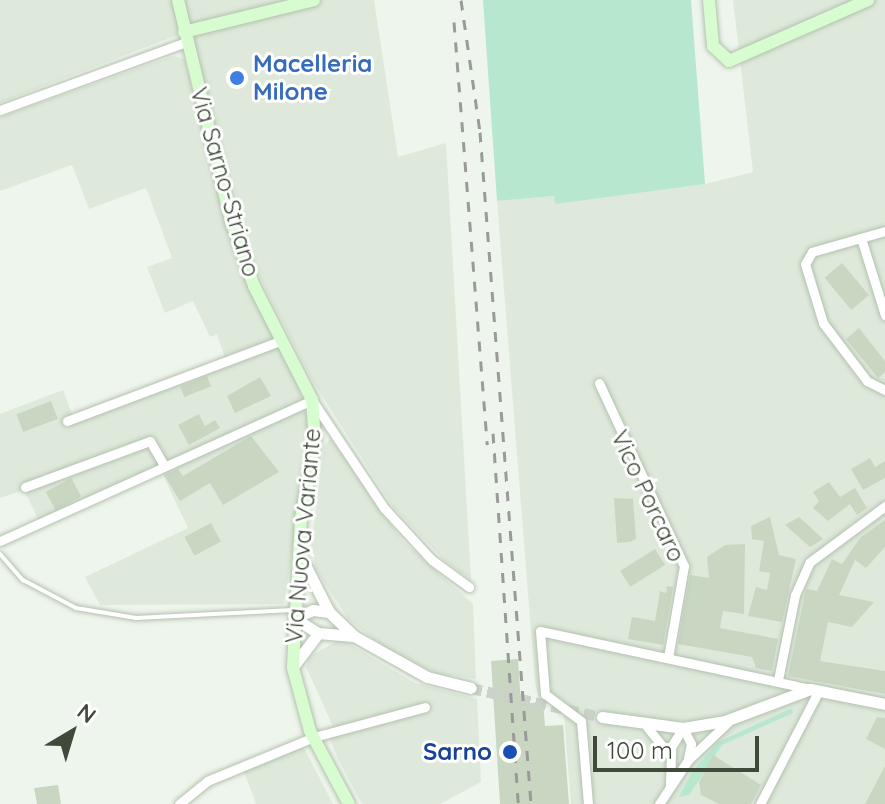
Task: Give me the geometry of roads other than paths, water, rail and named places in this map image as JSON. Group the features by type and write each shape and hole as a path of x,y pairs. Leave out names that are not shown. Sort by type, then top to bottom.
{"main road":[{"name":"Via Sarno-Striano","path":"178,0 231,221 254,286 312,400"},
{"path":"185,37 314,0"},
{"path":"709,0 713,46 729,61 868,0"},
{"name":"Via Nuova Variante","path":"312,400 315,441 301,518 293,668 314,737 349,804"}],"street":[{"path":"0,110 185,37"},
{"path":"885,231 812,252 805,264 823,323 867,381 885,390"},
{"path":"861,238 885,315"},
{"path":"67,421 282,340"},
{"name":"Vico Porcaro","path":"599,383 684,566 668,658"},
{"path":"0,541 312,400 384,508 432,560 469,587"},
{"path":"25,487 150,441 164,465"},
{"path":"778,701 777,680 795,595 810,562 885,506"},
{"path":"301,557 329,612 354,636 427,677 471,688"},
{"path":"294,614 313,610 329,612"},
{"path":"294,614 318,633 354,636"},
{"path":"588,804 581,721 545,694 540,631 885,704"},
{"path":"293,668 318,633"},
{"path":"602,717 647,727 683,728 734,718 815,690"},
{"path":"760,804 815,690"},
{"path":"179,804 215,777 314,737 425,707"},
{"path":"659,804 688,760 734,718"},
{"path":"647,727 670,755"},
{"path":"649,804 667,791 670,755 683,728"},
{"path":"683,728 691,744 688,760"}],"lane":[{"path":"0,554 23,580 76,608 136,618 294,614"}],"tunnel":[{"path":"471,688 602,717"}],"railway":[{"path":"461,0 480,132 531,804"},
{"path":"454,22 487,445"},
{"path":"493,433 518,804"}],"place":[{"name":"Macelleria Milone","path":"237,78"},
{"name":"Sarno","path":"510,752"}]}
